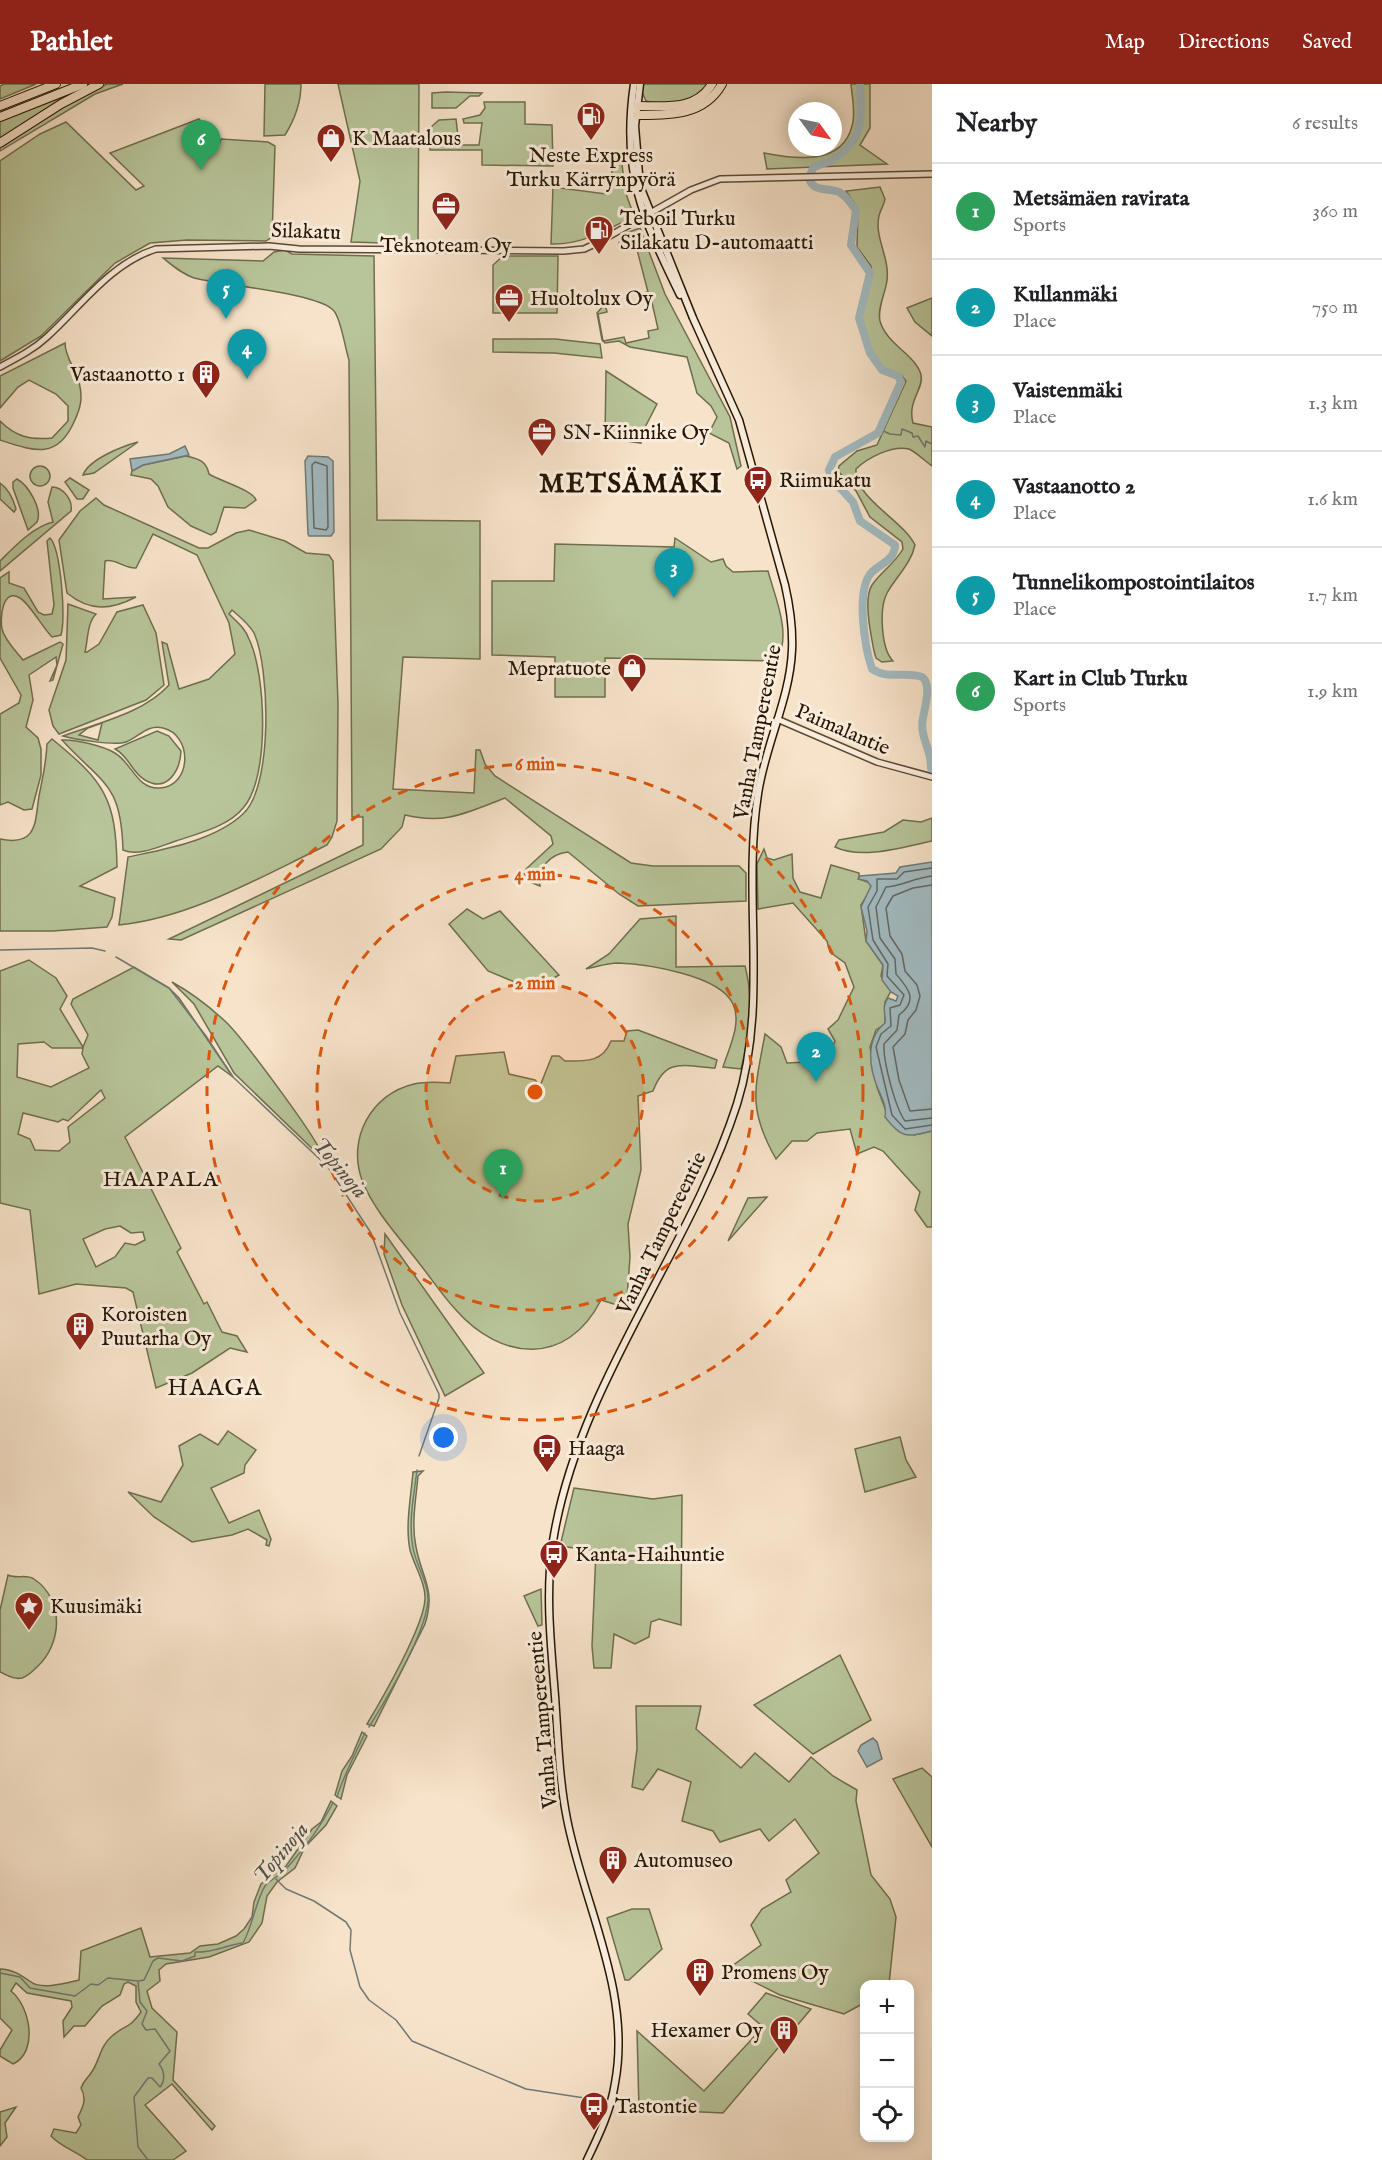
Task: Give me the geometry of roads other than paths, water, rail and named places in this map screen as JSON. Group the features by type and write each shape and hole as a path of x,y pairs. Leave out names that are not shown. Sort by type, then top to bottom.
{"highway":[{"path":"0,106 56,84"},
{"path":"0,117 83,84"},
{"path":"0,143 61,104 99,84"},
{"path":"635,110 687,104 702,97 712,84"},
{"path":"635,110 695,110 711,99 722,84"}],"main road":[{"name":"Vanha Tampereentie","path":"588,2160 612,2099 617,2072 618,2037 607,1960 578,1863 564,1798 549,1605 551,1552 565,1485 585,1430 710,1169 732,1119 743,1083 753,1017 755,816 761,777 792,651 790,610 785,585 739,420 646,215 638,170 634,84"},
{"name":"Vanha Tampereentie","path":"635,110 640,84"}],"street":[{"name":"Silakatu","path":"0,367 38,345 122,266 156,249 269,246 299,249 564,251 584,249 699,186 720,178 932,174"},
{"name":"Paimalantie","path":"777,719 877,762 932,777"}],"water":[{"path":"185,446 189,455 143,465 132,471 130,459 169,454"},
{"path":"308,456 328,457 333,461 334,532 331,536 309,536 308,534 305,461"},
{"path":"932,862 932,1131 910,1135 900,1133 885,1117 885,1106 872,1072 872,1045 874,1037 885,1023 885,1004 888,998 896,1001 898,996 891,992 882,980 883,965 866,941 867,931 861,907 871,886 867,881 858,879 860,876 896,873 900,867"},
{"path":"873,1738 877,1742 882,1759 867,1767 858,1751 861,1745"}],"waterway":[{"path":"860,84 860,118 855,138 841,154 813,168 809,178 817,188 842,193 856,210 851,245 870,273 859,318 870,353 882,370 898,376 901,382 878,433 835,457 829,470 832,479 853,502 860,521 895,545 890,558 872,572 867,580 863,605 867,647 872,669 891,675 916,675 925,680 927,696 922,725 931,768"},
{"path":"881,430 901,435 902,429 912,433 913,437 918,436 925,447 926,441 932,444"},
{"name":"Topinoja","path":"0,950 92,948 105,951"},
{"name":"Topinoja","path":"116,957 169,988 206,1036 233,1077 328,1167 371,1233 400,1313 439,1394 419,1456"},
{"name":"Topinoja","path":"369,1727 413,1648 428,1601 428,1594 415,1555 411,1529 417,1470"},
{"name":"Topinoja","path":"337,1797 365,1733"},
{"name":"Topinoja","path":"139,1981 144,1980 153,1961 158,1958 182,1961 195,1956 195,1952 243,1943 265,1886 285,1870 300,1853 318,1829 333,1803"},
{"path":"276,1879 286,1889 314,1901 346,1922 351,1930 350,1950 360,1987 369,2000 396,2020 412,2041 526,2089 604,2101"},
{"path":"0,1973 20,1977 30,1988 75,1996 91,1984 98,1985 108,1978 138,1981 140,2002 147,2011 142,2024 146,2030 155,2029 170,2051 159,2064 164,2075 160,2087 152,2078 148,2078 134,2097 138,2147 148,2160"}],"place":[{"name":"Neste Express Turku Kärrynpyörä","path":"591,142"},
{"name":"K Maatalous","path":"331,164"},
{"name":"Kart in Club Turku","path":"201,170"},
{"name":"Teknoteam Oy","path":"446,232"},
{"name":"Teboil Turku Silakatu D-automaatti","path":"599,256"},
{"name":"Tunnelikompostointilaitos","path":"226,319"},
{"name":"Huoltolux Oy","path":"509,324"},
{"name":"Vastaanotto 2","path":"247,379"},
{"name":"Vastaanotto 1","path":"206,400"},
{"name":"SN-Kiinnike Oy","path":"542,458"},
{"name":"Riimukatu","path":"758,506"},
{"name":"Vaistenmäki","path":"674,598"},
{"name":"Mepratuote","path":"632,694"},
{"name":"Kullanmäki","path":"816,1082"},
{"name":"Metsämäen ravirata","path":"503,1199"},
{"name":"Koroisten Puutarha Oy","path":"80,1352"},
{"name":"Haaga","path":"547,1474"},
{"name":"Kanta-Haihuntie","path":"554,1580"},
{"name":"Kuusimäki","path":"29,1632"},
{"name":"Automuseo","path":"613,1886"},
{"name":"Promens Oy","path":"700,1998"},
{"name":"Hexamer Oy","path":"784,2056"},
{"name":"Tastontie","path":"594,2132"}],"district":[{"name":"METSÄMÄKI","path":"631,483"},
{"name":"HAAPALA","path":"161,1178"},
{"name":"HAAGA","path":"215,1387"}]}
